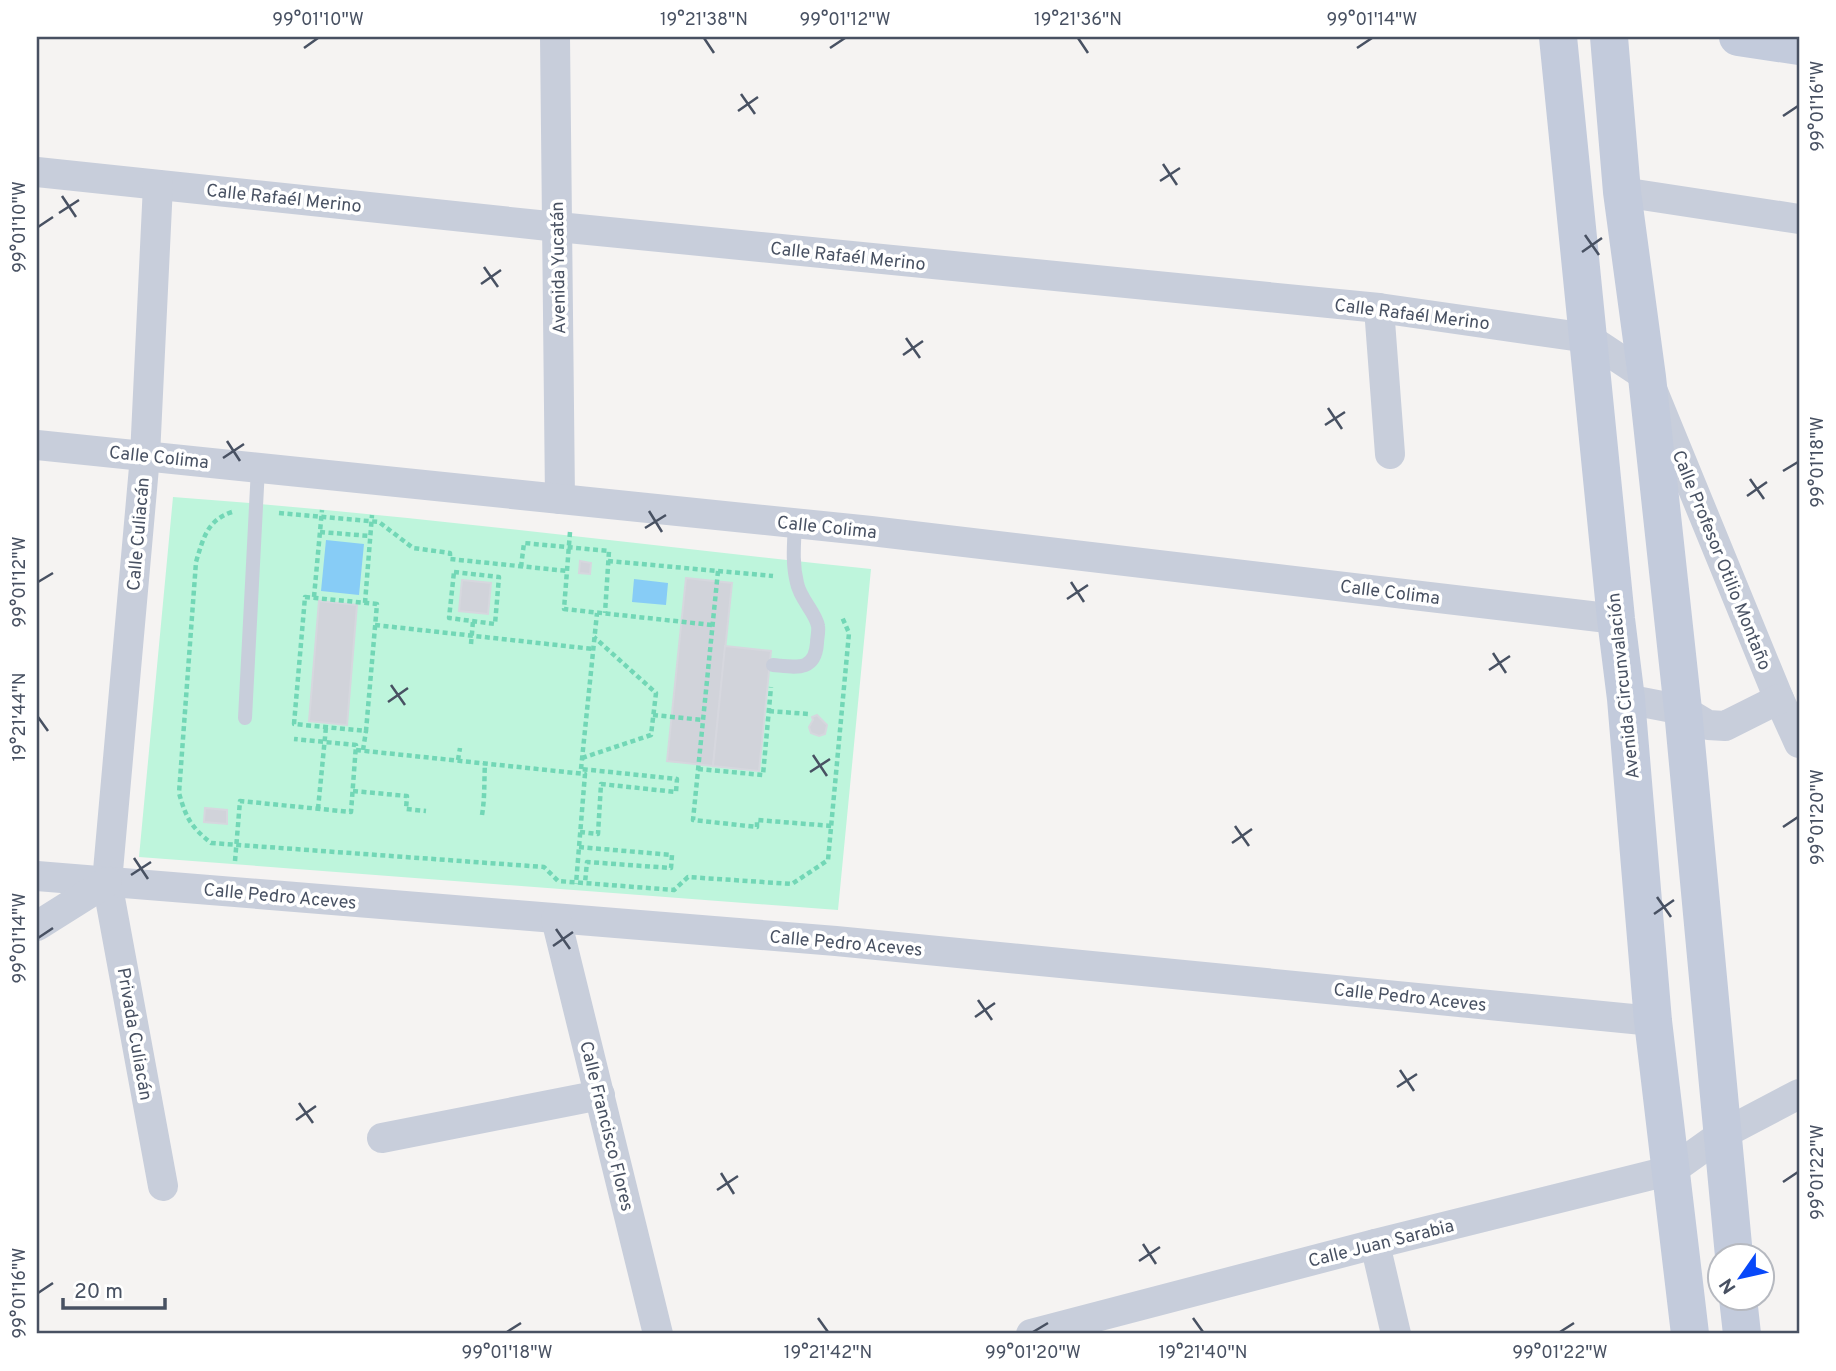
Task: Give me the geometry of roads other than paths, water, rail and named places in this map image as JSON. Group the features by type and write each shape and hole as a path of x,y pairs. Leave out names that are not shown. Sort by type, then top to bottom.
{"street":[{"name":"Avenida Yucatán","path":"555,37 566,499"},
{"name":"Avenida Circunvalación","path":"1558,37 1626,699 1653,1021 1690,1334"},
{"path":"1609,37 1622,192 1647,377 1683,710 1733,1242"},
{"path":"1738,37 1799,46"},
{"name":"Calle Rafaél Merino","path":"37,172 558,227 1379,308 1588,338 1647,377"},
{"name":"Calle Culiacán","path":"107,882 145,456 158,185"},
{"path":"1622,192 1799,219"},
{"path":"1379,308 1390,454"},
{"name":"Calle Profesor Otilio Montaño","path":"1647,377 1799,743"},
{"name":"Calle Colima","path":"37,444 885,533 1616,619"},
{"path":"1626,699 1683,710 1708,725 1725,726 1779,699"},
{"name":"Calle Pedro Aceves","path":"37,876 849,943 1653,1021"},
{"path":"37,926 107,882"},
{"name":"Privada Culiacán","path":"107,882 163,1186"},
{"name":"Calle Francisco Flores","path":"556,919 658,1334"},
{"name":"Calle Juan Sarabia","path":"1031,1334 1672,1170 1721,1135 1799,1094"},
{"path":"382,1138 600,1095"},
{"path":"1376,1244 1396,1334"},
{"path":"1740,1312 1742,1334"}],"lane":[{"path":"245,718 258,468"},
{"path":"773,665 799,668 816,655 818,626 797,586 793,561 795,524"}],"water":[{"path":"326,540 364,544 359,595 321,591"},
{"path":"634,579 668,583 666,605 632,602"}]}
